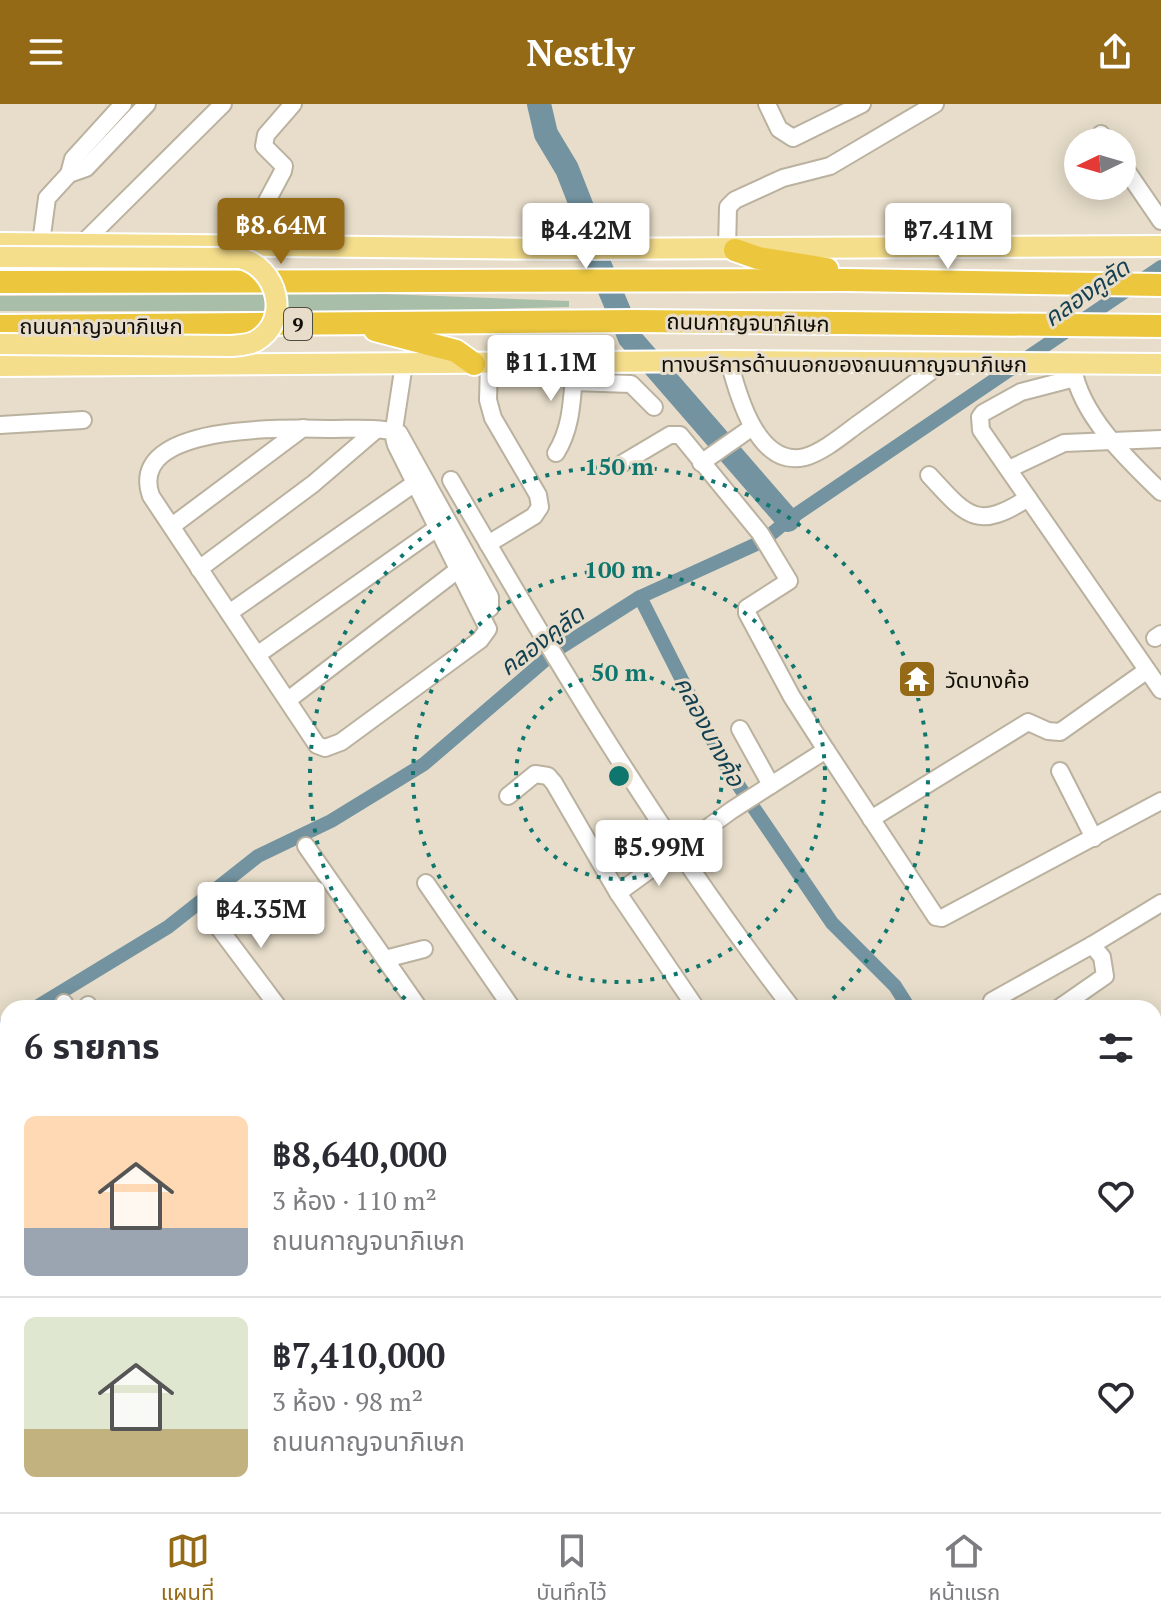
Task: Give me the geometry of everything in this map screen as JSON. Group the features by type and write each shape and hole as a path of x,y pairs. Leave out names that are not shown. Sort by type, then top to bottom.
{"highway":[{"path":"731,250 758,258 831,270 847,280"},
{"name":"ถนนกาญจนาภิเษก","path":"0,282 627,283 847,280 1161,285"},
{"name":"ถนนกาญจนาภิเษก","path":"0,326 635,321 1161,326"},
{"path":"363,324 406,340 456,351 482,364"}],"main road":[{"path":"0,243 731,250 1161,246"},
{"path":"0,257 240,258 256,264 266,274 273,285 277,307 275,317 259,339 232,346 0,344"},
{"name":"ทางบริการด้านนอกของถนนกาญจนาภิเษก","path":"0,366 482,364 574,373 610,362 942,363 1067,368 1161,364"}],"street":[{"path":"41,243 42,215 47,198 69,174 73,159 123,104"},
{"path":"69,174 86,168 147,104"},
{"path":"82,244 223,104"},
{"path":"244,244 283,171 284,166 264,146 266,135 293,104"},
{"path":"767,104 779,129 790,138 862,104"},
{"path":"731,250 728,207 735,200 783,178 830,166 935,104"},
{"path":"1136,184 1161,221"},
{"path":"729,361 740,403 751,428 774,449 790,457 805,457 845,433 942,363"},
{"path":"404,364 394,431 396,445 488,629 480,640 341,742 325,748 317,745 199,569 146,483 149,471 159,460 205,435 234,429 394,431 411,452 490,597 490,608 481,614"},
{"path":"482,364 493,418 538,495 540,507 534,516 488,544"},
{"path":"1161,492 1112,441 1067,368 980,417 981,430 1161,690"},
{"path":"556,453 564,440 570,418 574,373 631,384 654,407"},
{"path":"0,425 83,420"},
{"path":"172,526 303,428"},
{"path":"708,457 751,428"},
{"path":"199,569 313,484 376,430"},
{"path":"623,463 675,434 680,435 708,457 777,556 789,581 747,608 747,613 792,697 932,914 942,918 1161,801"},
{"path":"1009,469 1064,443 1161,439"},
{"path":"929,475 965,514 974,518 994,515 1028,498"},
{"path":"451,480 547,648 677,851 786,1000"},
{"path":"229,613 415,483"},
{"path":"257,655 437,528"},
{"path":"288,700 459,569"},
{"path":"871,819 1028,722 1048,731 1060,732 1146,671"},
{"path":"740,729 771,785"},
{"path":"618,893 732,810 826,750"},
{"path":"1060,771 1094,838"},
{"path":"508,796 535,774 548,776 618,893 691,1000"},
{"path":"306,846 413,1000"},
{"path":"426,883 506,1000"},
{"path":"994,1000 1161,903"},
{"path":"210,916 273,1000"},
{"path":"1075,1000 1105,976 1102,957 1092,945"},
{"path":"385,959 424,949"}],"green space":[{"path":"386,294 569,301 569,307 418,311 0,311 0,296"}],"waterway":[{"name":"คลองบางค้อ","path":"539,104 546,134 567,169 585,215 597,259 630,338 788,520"},
{"name":"คลองคูลัด","path":"48,1000 168,927 258,856 331,821 424,764 558,649 640,597 763,541 788,520 1161,267"},
{"name":"คลองบางค้อ","path":"640,597 726,767 832,923 895,986 904,1000"}],"place":[{"name":"วัดบางค้อ","path":"917,679"}]}
